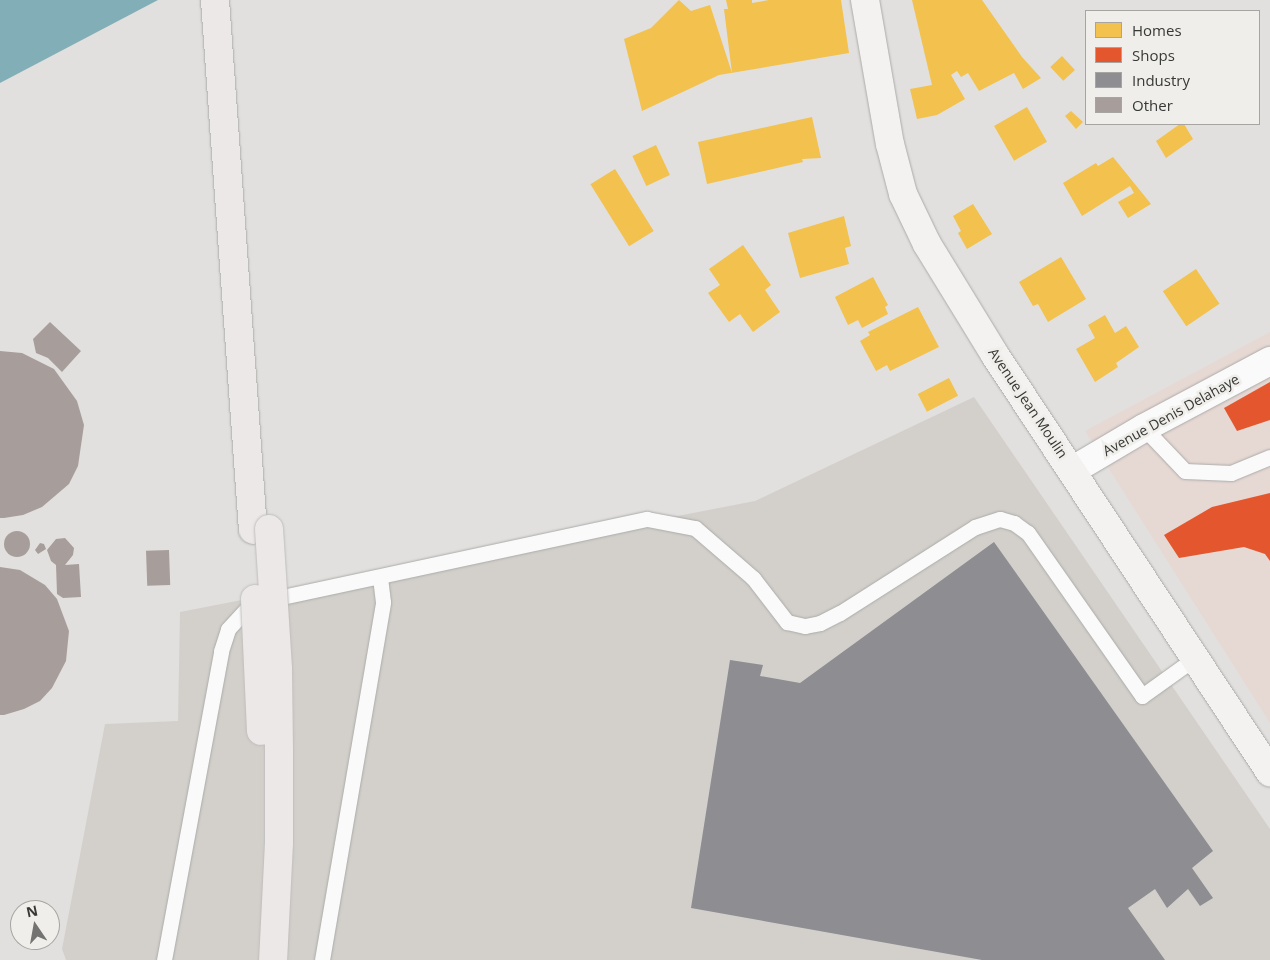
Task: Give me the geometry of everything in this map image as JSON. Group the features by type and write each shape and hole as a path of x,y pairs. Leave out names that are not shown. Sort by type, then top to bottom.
{"main road":[{"path":"225,2 261,530 278,669 279,843 273,960"},
{"path":"254,960 261,842 261,530"}],"street":[{"name":"Avenue Jean Moulin","path":"865,0 890,144 903,194 927,244 990,348 1073,470 1270,772"},
{"name":"Avenue Denis Delahaye","path":"1073,470 1144,428 1270,361"}],"lane":[{"path":"1144,428 1185,471 1231,472 1270,457"},
{"path":"164,960 219,661 228,629 245,611 282,597 380,578 618,523 648,519 673,522 695,528 753,578 787,622 805,626 820,623 840,613 975,527 1000,519 1014,523 1028,533 1142,696 1195,658"},
{"path":"322,960 383,602 380,578"}],"shaded area":[{"path":"1270,332 1270,723 1085,431"},
{"path":"974,397 1270,829 1270,960 66,960 62,949 105,724 178,721 180,612 755,501"}],"water":[{"path":"0,0 158,0 0,83"}],"building: Homes":[{"path":"679,0 691,11 710,5 732,73 719,75 642,111 624,39 651,28"},
{"path":"726,0 752,0 752,3 769,0 841,0 849,53 732,73 724,9 728,9"},
{"path":"912,0 982,0 1022,57 1041,78 1023,89 1014,73 979,91 968,73 961,77 957,71 951,75 965,99 937,115 917,119 910,89 932,85"},
{"path":"1062,56 1075,70 1063,81 1050,67"},
{"path":"1027,107 1047,142 1014,161 994,126"},
{"path":"1071,111 1083,122 1076,129 1065,116"},
{"path":"812,117 821,158 802,159 803,162 707,184 698,142"},
{"path":"1179,125 1185,125 1193,139 1166,158 1156,141"},
{"path":"656,145 670,175 646,186 632,156"},
{"path":"1113,157 1151,204 1128,218 1118,202 1134,193 1130,186 1082,216 1063,183 1096,163 1098,166"},
{"path":"615,169 654,231 629,246 590,184"},
{"path":"973,204 992,234 967,249 958,233 961,231 953,216"},
{"path":"844,216 851,246 845,248 849,264 800,278 788,233"},
{"path":"743,245 771,285 765,290 780,312 753,332 740,314 729,322 708,293 720,285 709,269"},
{"path":"1061,257 1086,299 1048,322 1038,304 1033,306 1019,282"},
{"path":"1196,269 1219,304 1186,326 1163,291"},
{"path":"873,277 888,305 885,307 888,314 862,328 858,320 848,325 835,297"},
{"path":"918,307 939,347 890,371 887,365 876,371 860,341 870,335 868,332"},
{"path":"1105,315 1115,333 1126,326 1139,347 1116,363 1118,367 1095,382 1076,349 1095,338 1088,325"},
{"path":"949,378 958,396 927,412 918,394"}],"building: Shops":[{"path":"1270,382 1270,420 1237,431 1224,408"},
{"path":"1270,493 1270,561 1265,554 1244,547 1179,558 1164,535 1212,507"}],"building: Industry":[{"path":"994,542 1213,851 1192,868 1213,898 1200,906 1188,889 1167,908 1155,889 1128,908 1165,960 982,960 691,908 730,660 763,665 760,676 800,683"}],"building: Other":[{"path":"50,322 81,351 62,372 48,358 36,353 33,339"},
{"path":"0,351 22,353 54,369 77,401 84,425 78,466 69,484 42,507 23,515 4,518 0,518"},
{"path":"17,531 26,535 30,544 26,553 17,557 8,553 4,544 8,535"},
{"path":"65,538 74,548 73,555 65,565 79,564 81,597 63,598 57,594 56,565 51,561 47,550 56,539"},
{"path":"40,543 44,544 46,549 38,554 35,550"},
{"path":"169,550 170,585 147,586 146,551"},
{"path":"0,567 20,570 45,585 57,599 69,631 66,661 52,688 40,701 24,709 4,715 0,715"}]}
